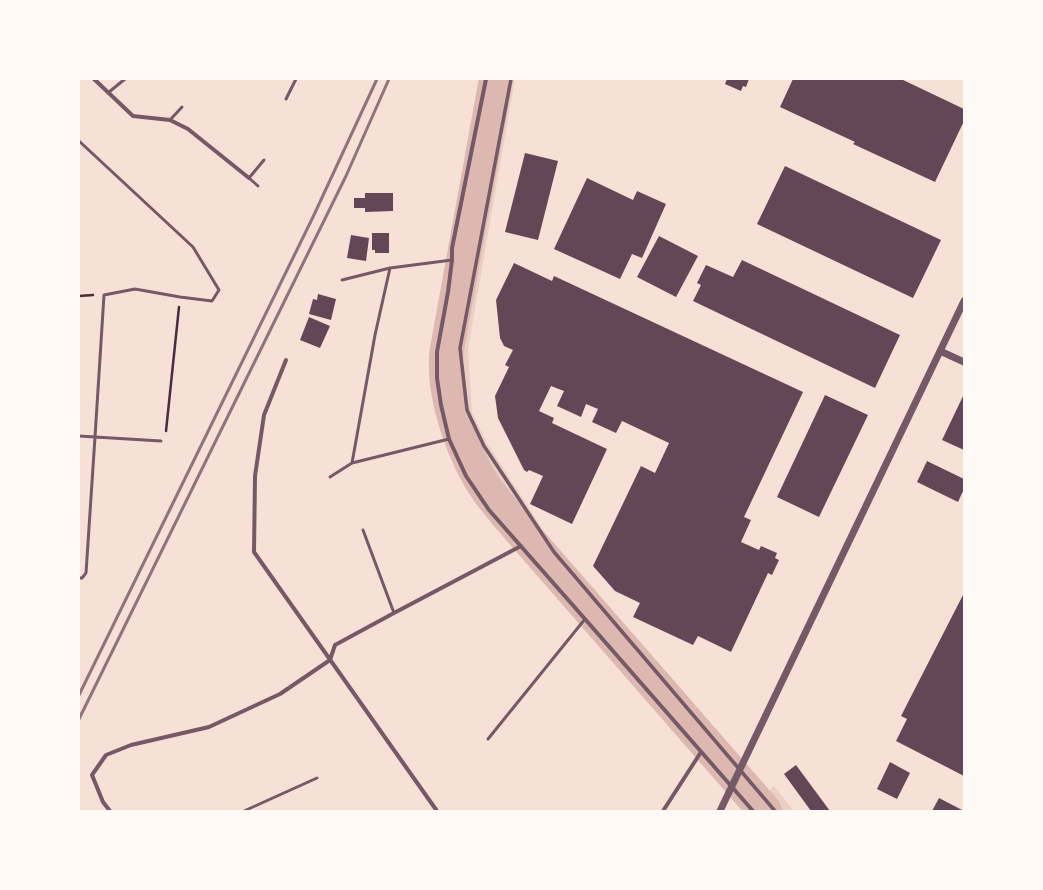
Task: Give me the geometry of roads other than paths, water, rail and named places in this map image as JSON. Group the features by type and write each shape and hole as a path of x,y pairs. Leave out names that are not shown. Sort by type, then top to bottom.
{"street":[{"path":"94,79 132,116 170,120 188,129 249,178"},
{"path":"486,79 452,248 448,292 438,352 437,378 441,405 449,439 466,476 489,510 753,811"},
{"path":"510,79 460,348 466,410 484,446 554,552 776,811"},
{"path":"720,811 964,301"},
{"path":"940,351 964,362"},
{"path":"286,360 264,415 255,476 254,552 437,811"},
{"path":"110,811 103,802 92,775 106,755 131,745 209,727 280,694 330,660 335,645 520,546"},
{"path":"663,811 701,752"}],"lane":[{"path":"109,92 125,79"},
{"path":"286,99 296,79"},
{"path":"170,120 182,107"},
{"path":"79,141 194,247 219,290 212,301 135,289 104,295 86,574 82,578 79,578"},
{"path":"258,186 249,178 264,160"},
{"path":"342,280 390,268 452,260"},
{"path":"352,463 375,336 390,268"},
{"path":"79,436 161,441"},
{"path":"330,478 352,463 449,439"},
{"path":"363,530 394,613"},
{"path":"488,739 586,619"},
{"path":"244,811 317,778"}],"waterway":[{"path":"496,79 446,356 448,392 463,445 487,490 506,514 765,811"}],"railway":[{"path":"79,695 313,217 377,79"},
{"path":"79,719 346,176 389,79"}]}
